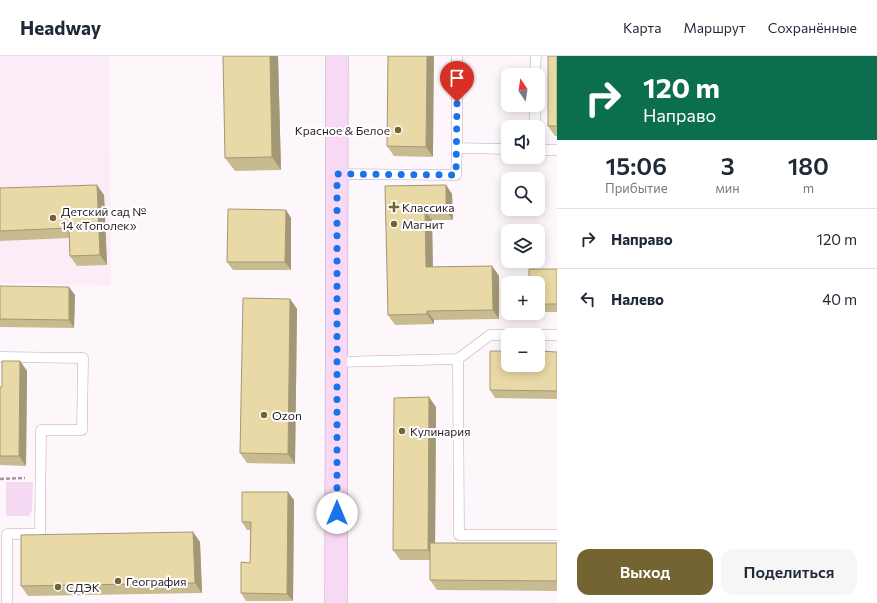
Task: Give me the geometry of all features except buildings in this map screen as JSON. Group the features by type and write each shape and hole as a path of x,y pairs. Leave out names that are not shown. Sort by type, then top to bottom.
{"street":[{"path":"336,603 337,56"}],"lane":[{"path":"337,174 456,175 457,56"},
{"path":"535,68 536,56"},
{"path":"457,148 501,149"},
{"path":"545,150 557,150"},
{"path":"337,362 458,359 490,335 557,335"},
{"path":"0,357 83,358 82,430 41,430 40,534 7,534 7,603"},
{"path":"458,359 458,535 557,534"}],"path":[{"path":"0,478 41,478"}],"shaded area":[{"path":"0,56 109,56 111,285 0,283"},
{"path":"6,482 33,482 32,510 29,516 6,516"}],"place":[{"name":"Красное & Белое","path":"398,130"},
{"name":"Классика","path":"394,207"},
{"name":"Детский сад № 14 «Тополек»","path":"53,218"},
{"name":"Магнит","path":"394,224"},
{"name":"Ozon","path":"264,415"},
{"name":"Кулинария","path":"402,431"},
{"name":"География","path":"118,581"},
{"name":"СДЭК","path":"58,587"}],"route":[{"path":"337,513 337,174 456,175 457,102"}]}
